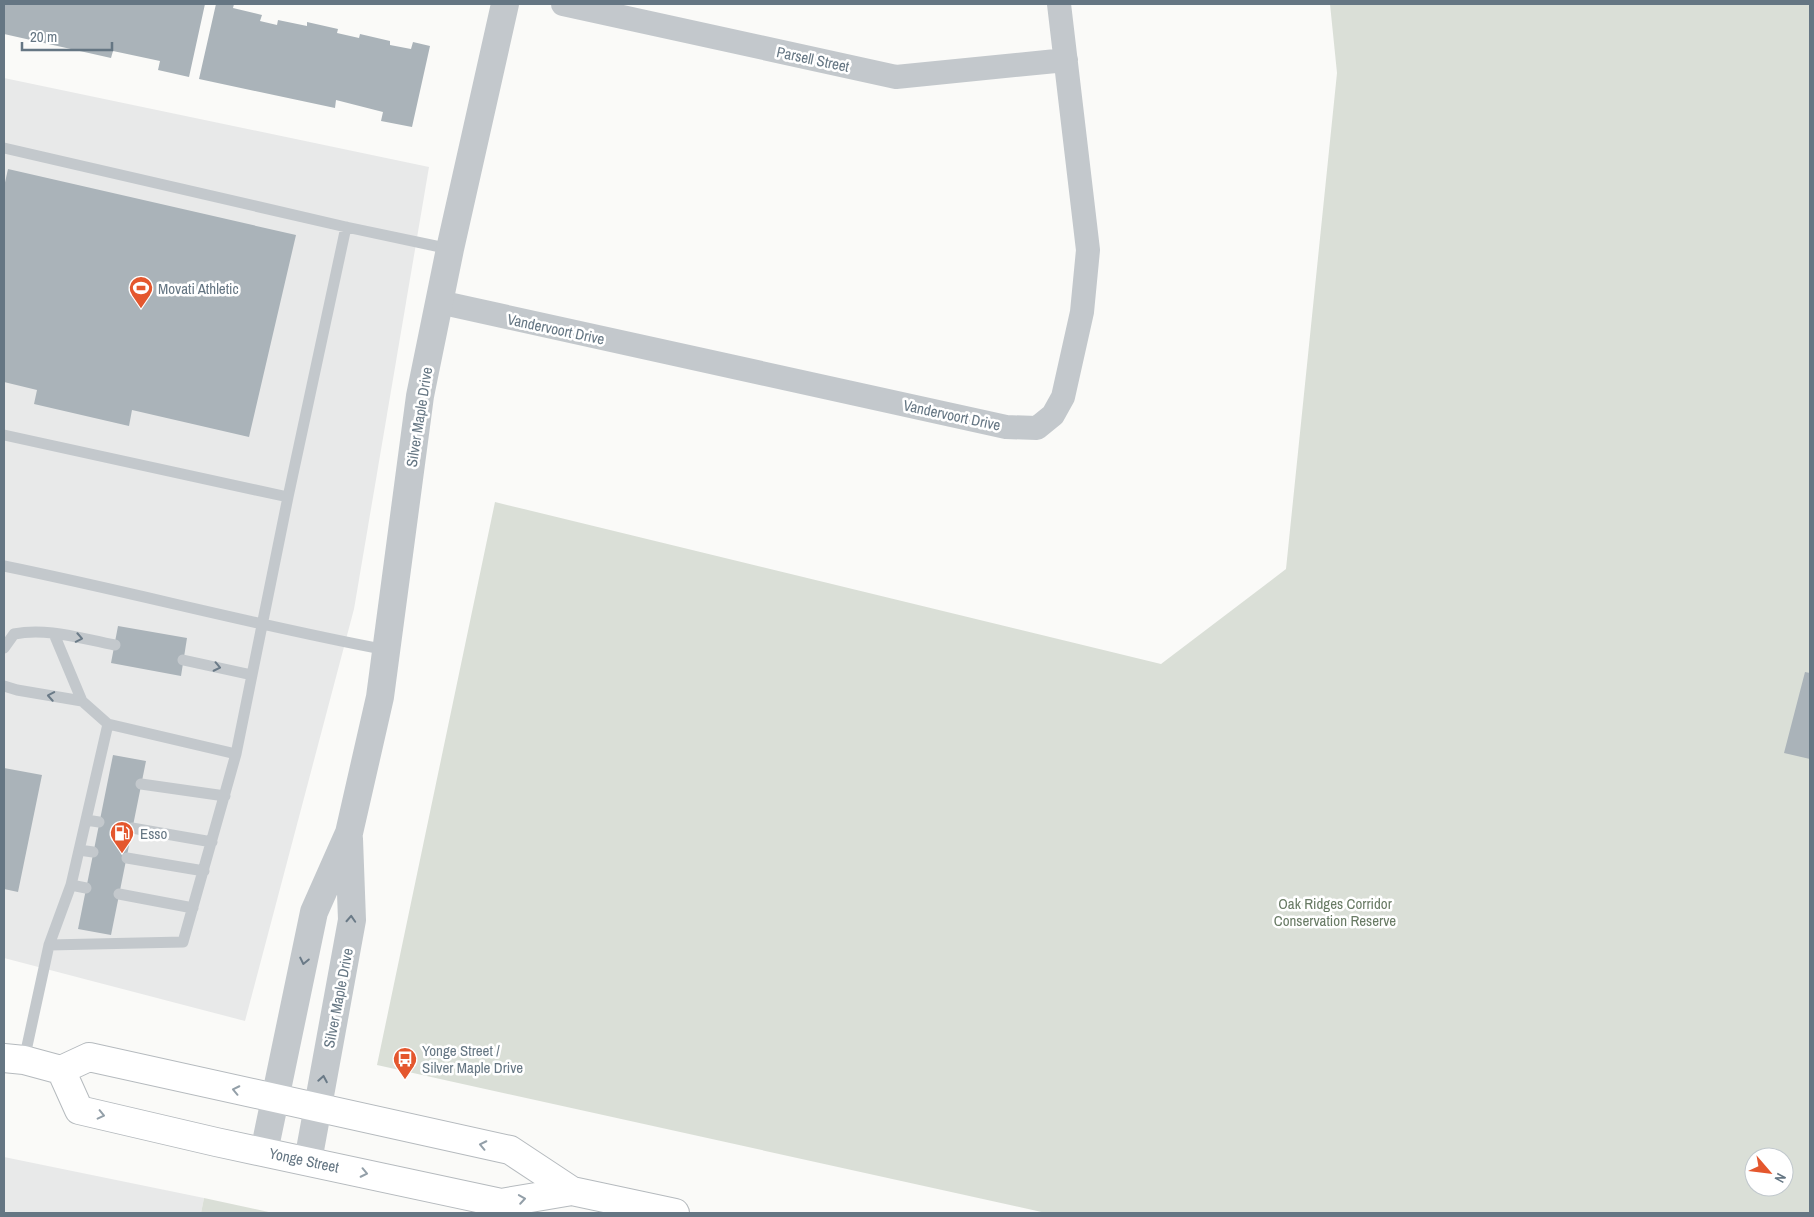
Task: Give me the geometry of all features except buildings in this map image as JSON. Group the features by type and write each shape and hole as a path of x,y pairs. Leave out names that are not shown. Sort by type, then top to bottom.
{"main road":[{"name":"Yonge Street","path":"572,1191 501,1203 79,1110 61,1070 89,1057 510,1150 572,1191 676,1213"},
{"path":"14,1059 61,1070"}],"street":[{"name":"Silver Maple Drive","path":"264,1152 314,912 349,833 380,697 420,396 450,249 505,4"},
{"name":"Parsell Street","path":"563,4 896,77 1066,60"},
{"name":"Vandervoort Drive","path":"439,302 1006,427 1037,428 1054,415 1063,397 1082,312 1088,250 1059,4"},
{"name":"Silver Maple Drive","path":"308,1161 352,920 349,833"}],"lane":[{"path":"4,148 346,227 450,249"},
{"path":"49,945 183,942 236,754 288,497 346,227"},
{"path":"4,435 288,497"},
{"path":"4,566 334,640 387,650"},
{"path":"4,648 14,634 29,631 115,645"},
{"path":"54,634 82,701 108,724 236,754"},
{"path":"183,660 252,675"},
{"path":"4,686 82,701"},
{"path":"14,1059 49,945 71,885 108,724"},
{"path":"96,778 108,779"},
{"path":"141,784 224,796"},
{"path":"86,820 99,822"},
{"path":"132,828 212,842"},
{"path":"79,850 93,852"},
{"path":"127,858 204,871"},
{"path":"71,885 86,888"},
{"path":"119,894 193,908"}],"shaded area":[{"path":"4,78 429,167 354,609 245,1021 4,958"},
{"path":"4,1157 204,1198 201,1213 4,1213"}],"green space":[{"name":"Oak Ridges Corridor Conservation Reserve","path":"1330,4 1810,4 1810,1213 1046,1213 377,1065 495,502 1161,664 1286,569 1337,73"},
{"path":"204,1198 273,1213 201,1213"}],"place":[{"name":"Movati Athletic","path":"141,309"},
{"name":"Esso","path":"122,854"},
{"name":"Yonge Street / Silver Maple Drive","path":"405,1080"}]}
